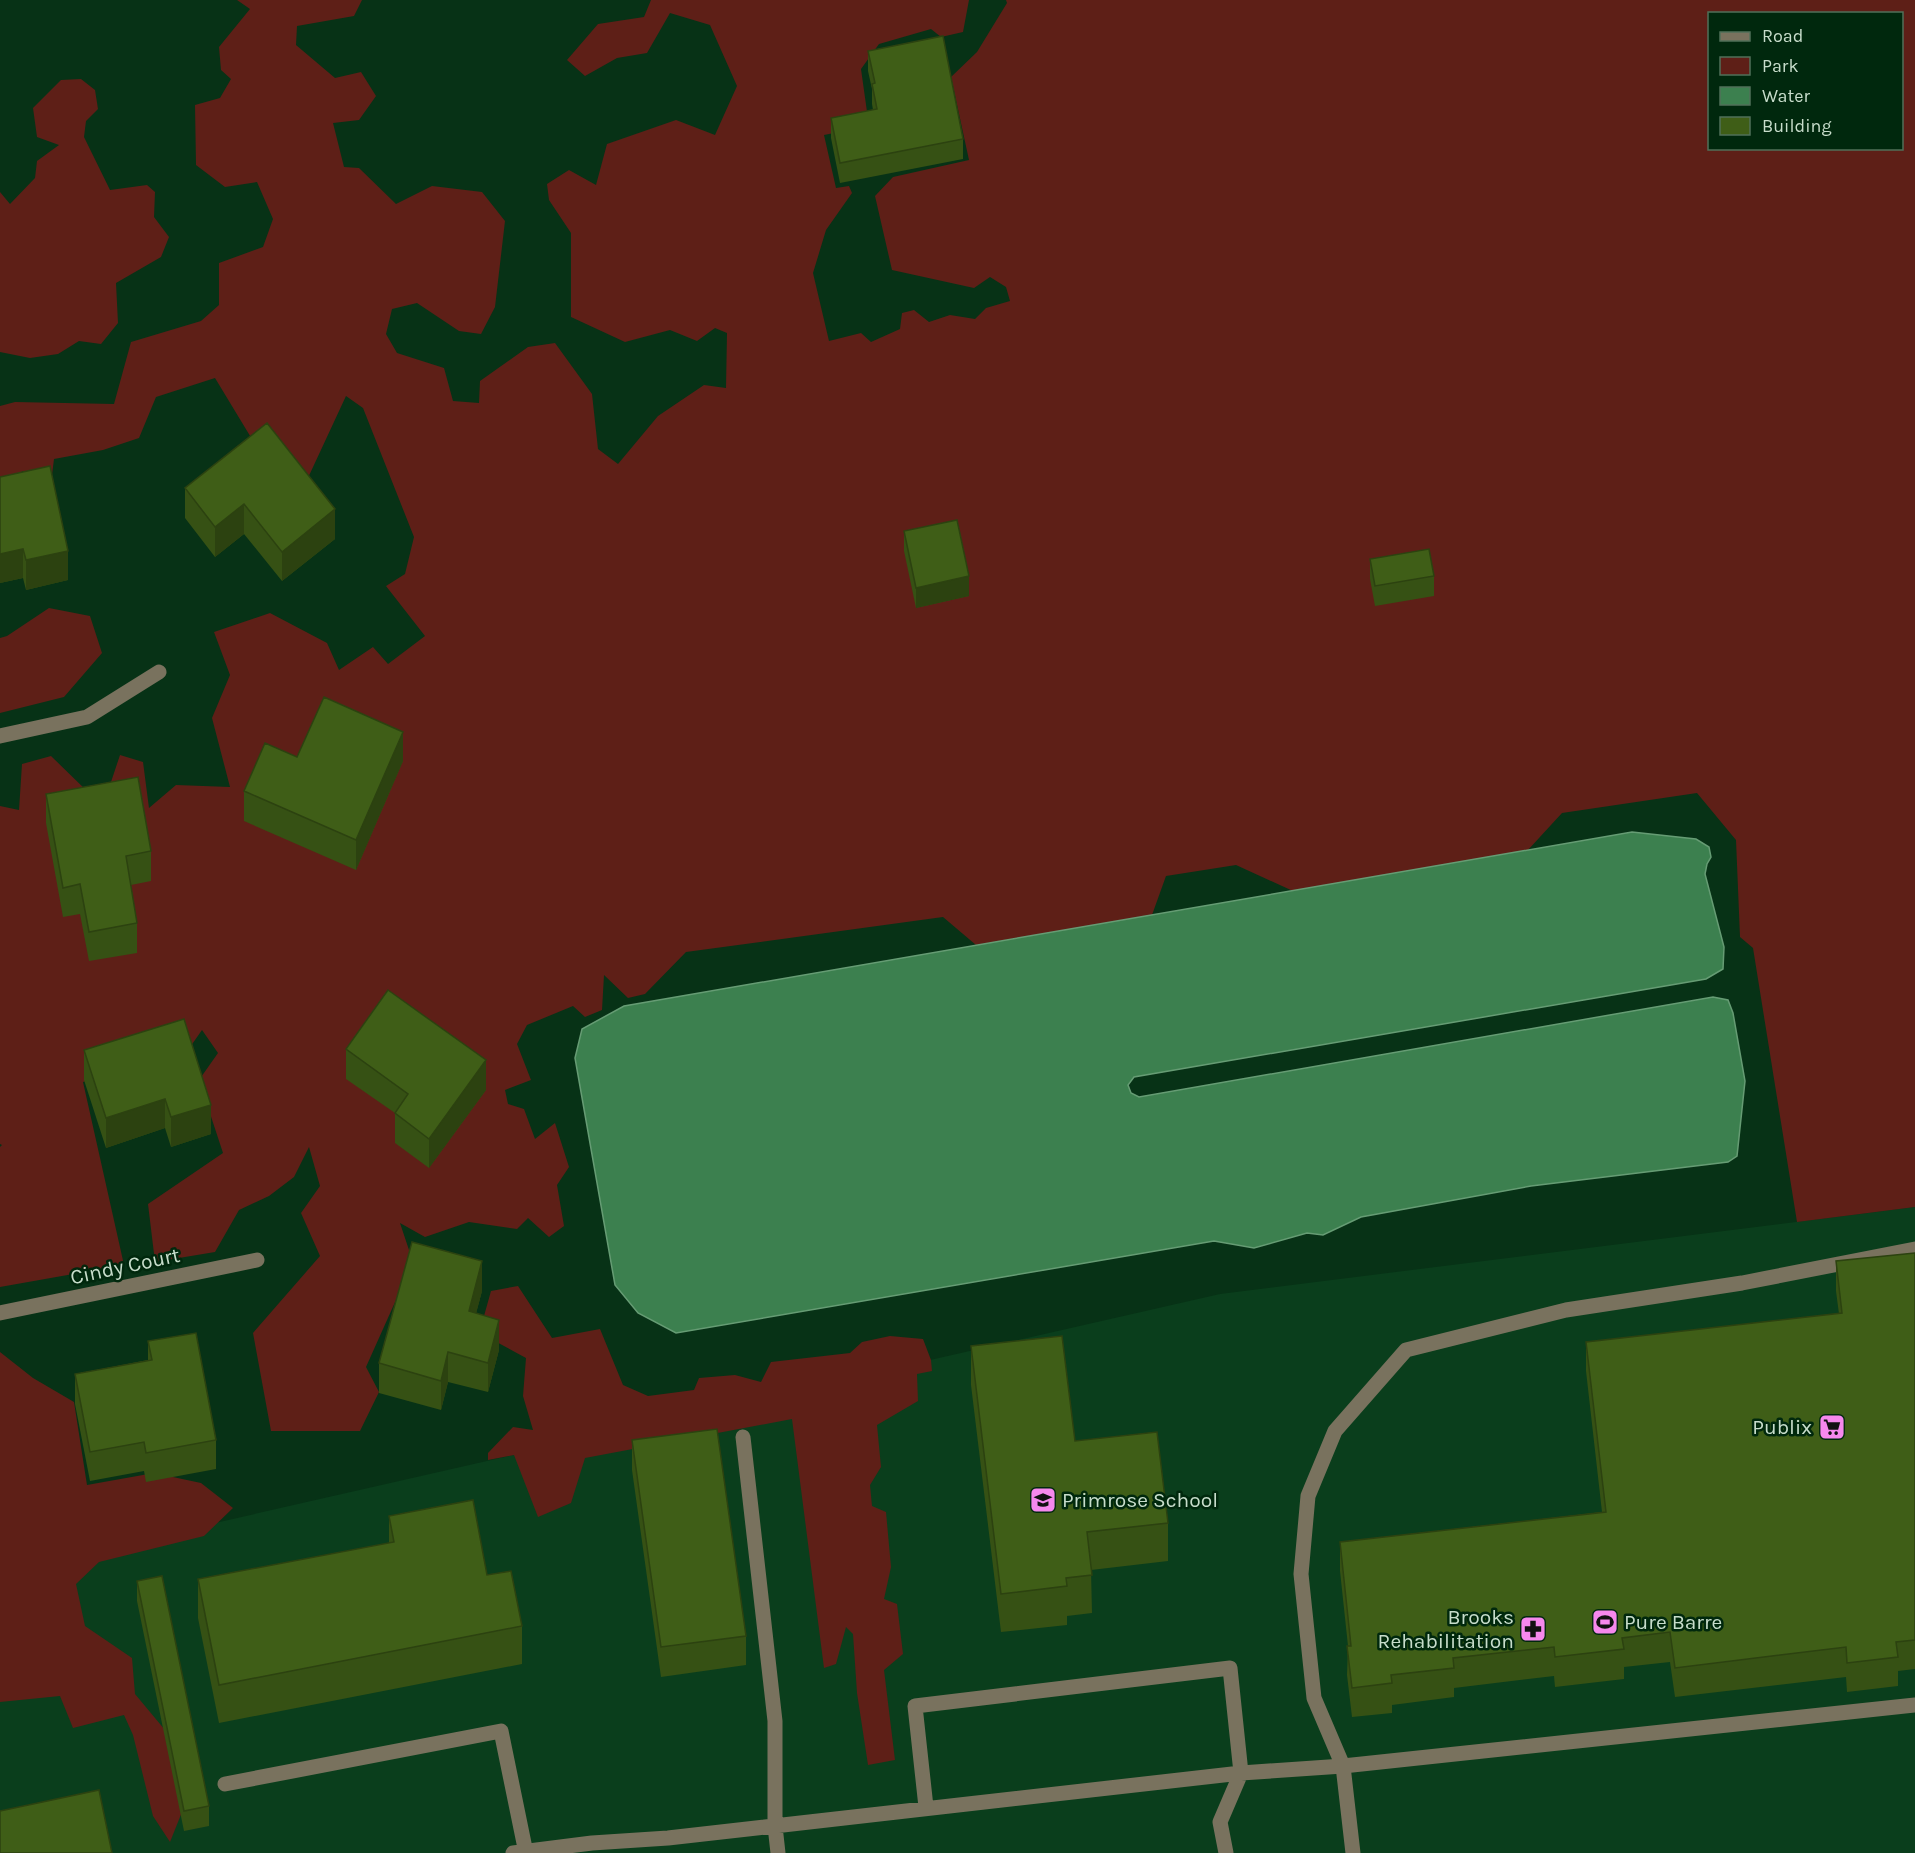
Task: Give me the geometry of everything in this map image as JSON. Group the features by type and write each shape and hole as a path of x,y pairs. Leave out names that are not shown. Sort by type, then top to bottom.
{"street":[{"path":"0,736 87,717 159,672"},
{"path":"1353,1853 1343,1766 1314,1698 1301,1574 1308,1496 1335,1431 1406,1350 1566,1310 1742,1283 1915,1249"},
{"name":"Cindy Court","path":"0,1313 258,1260"},
{"path":"743,1437 775,1721 775,1826 778,1853"},
{"path":"926,1807 915,1706 1230,1668 1241,1773 1220,1822 1226,1853"},
{"path":"225,1784 501,1731 522,1852 592,1843 670,1845 775,1826 926,1807 1241,1773 1343,1766 1915,1705"}],"shaded area":[{"path":"1915,1207 1915,1853 0,1853 0,1572 1220,1294"}],"green space":[{"path":"237,0 362,0 354,16 297,26 296,45 335,78 361,72 376,96 359,120 333,123 344,167 359,168 396,204 432,186 482,192 505,221 495,307 481,334 459,331 417,303 392,309 386,334 397,353 444,368 453,401 479,403 480,381 528,347 555,343 592,394 598,449 618,464 658,416 704,385 726,388 727,333 715,328 697,341 670,330 625,342 571,317 571,233 549,200 547,184 569,170 596,185 607,144 676,120 715,135 737,86 710,25 670,13 647,53 617,58 585,76 567,60 598,24 644,17 651,0 969,0 963,32 941,37 931,29 879,44 861,69 869,126 824,135 836,188 849,186 852,193 826,230 813,273 829,341 861,333 871,342 900,329 902,313 914,310 929,322 950,315 975,319 986,308 1010,301 1006,287 990,277 974,288 892,270 875,196 893,177 969,160 951,77 977,52 1007,3 1006,0 1915,0 1915,1207 1797,1222 1753,948 1740,937 1736,840 1697,793 1562,813 1528,850 1293,891 1236,865 1166,876 1152,915 976,945 943,917 686,952 645,994 628,998 604,975 602,1010 585,1017 573,1006 527,1025 517,1044 531,1080 505,1090 508,1104 524,1109 535,1139 555,1123 569,1167 557,1185 564,1226 549,1237 528,1218 517,1229 469,1222 425,1237 400,1223 413,1262 366,1367 379,1392 360,1431 271,1431 253,1333 320,1256 301,1213 320,1186 309,1147 294,1177 269,1196 239,1210 215,1252 155,1262 148,1204 223,1153 199,1080 218,1053 202,1030 188,1050 83,1082 124,1265 0,1287 0,1147 2,1145 0,1144 0,806 19,810 22,764 51,756 88,792 108,791 120,755 143,762 149,808 176,785 230,787 212,718 230,675 214,632 270,613 327,643 339,670 373,647 388,664 425,636 386,586 405,574 414,537 363,408 346,396 307,480 261,454 215,378 156,397 139,438 103,450 54,459 52,475 23,471 4,483 0,482 0,406 15,402 114,404 131,342 201,321 219,305 219,263 263,247 273,219 257,182 225,187 196,165 195,105 220,98 231,79 221,70 219,47 250,9"},
{"path":"81,79 95,90 98,109 86,121 84,137 110,190 147,185 155,192 154,217 169,237 161,257 116,283 118,323 101,344 79,341 58,354 30,358 0,352 0,192 10,204 35,178 37,161 59,145 37,137 33,108 61,80"},
{"path":"49,608 90,616 102,653 64,697 0,713 0,638 7,636"},
{"path":"518,1286 552,1338 600,1329 623,1385 648,1396 694,1390 699,1378 735,1375 761,1382 771,1362 850,1353 862,1342 890,1336 923,1339 931,1360 932,1371 917,1374 918,1401 877,1425 881,1467 870,1485 872,1506 886,1512 891,1567 884,1599 897,1604 903,1654 884,1670 895,1760 868,1765 857,1693 853,1634 846,1627 836,1664 824,1668 792,1419 585,1458 571,1503 538,1517 514,1455 488,1460 488,1453 513,1427 533,1430 523,1396 526,1358 491,1339 484,1316 491,1291"},
{"path":"0,1352 33,1378 74,1402 87,1485 154,1473 201,1483 233,1508 204,1536 99,1562 76,1584 85,1626 132,1658 135,1694 165,1730 182,1812 170,1842 153,1816 133,1735 124,1715 73,1728 60,1696 0,1702"}],"water":[{"path":"1632,832 1696,839 1709,847 1711,857 1705,874 1724,947 1723,969 1706,979 1134,1077 1128,1085 1131,1093 1139,1097 1713,997 1728,1000 1733,1013 1745,1081 1737,1156 1728,1162 1531,1186 1361,1217 1323,1235 1307,1233 1254,1248 1214,1241 676,1333 638,1313 615,1285 575,1058 582,1029 624,1006"}],"building":[{"path":"943,36 963,139 840,163 831,118 877,109 872,84 875,83 868,51"},
{"path":"267,423 335,509 282,552 244,504 215,527 185,488"},
{"path":"50,466 68,551 26,560 23,549 0,554 0,477"},
{"path":"957,520 969,576 916,588 904,531"},
{"path":"1429,549 1434,576 1375,586 1370,559"},
{"path":"324,697 403,732 356,840 244,791 265,743 297,757"},
{"path":"138,777 151,851 126,856 137,923 89,932 80,884 63,888 46,794"},
{"path":"388,990 486,1060 429,1139 395,1113 408,1094 346,1049"},
{"path":"184,1019 211,1105 171,1117 165,1099 106,1118 84,1050"},
{"path":"412,1242 482,1261 469,1311 499,1320 488,1363 448,1352 441,1381 379,1363"},
{"path":"1915,1253 1915,1640 1896,1642 1898,1657 1847,1663 1846,1647 1675,1668 1670,1632 1622,1638 1624,1649 1555,1657 1554,1647 1453,1658 1454,1668 1391,1675 1392,1683 1352,1688 1347,1646 1351,1646 1340,1542 1606,1512 1586,1342 1842,1313 1836,1261"},
{"path":"196,1333 216,1440 146,1453 144,1442 90,1452 75,1374 152,1360 148,1341"},
{"path":"1062,1336 1075,1441 1157,1432 1168,1523 1087,1532 1092,1575 1066,1578 1067,1586 1001,1594 971,1346"},
{"path":"717,1429 746,1636 661,1647 632,1440"},
{"path":"473,1500 487,1575 511,1571 522,1626 219,1685 198,1579 394,1542 389,1516"},
{"path":"162,1576 209,1806 184,1811 137,1581"},
{"path":"99,1790 112,1853 0,1853 0,1811"}],"place":[{"name":"Publix","path":"1832,1427"},
{"name":"Primrose School","path":"1043,1500"},
{"name":"Pure Barre","path":"1605,1622"},
{"name":"Brooks Rehabilitation","path":"1533,1629"}]}
